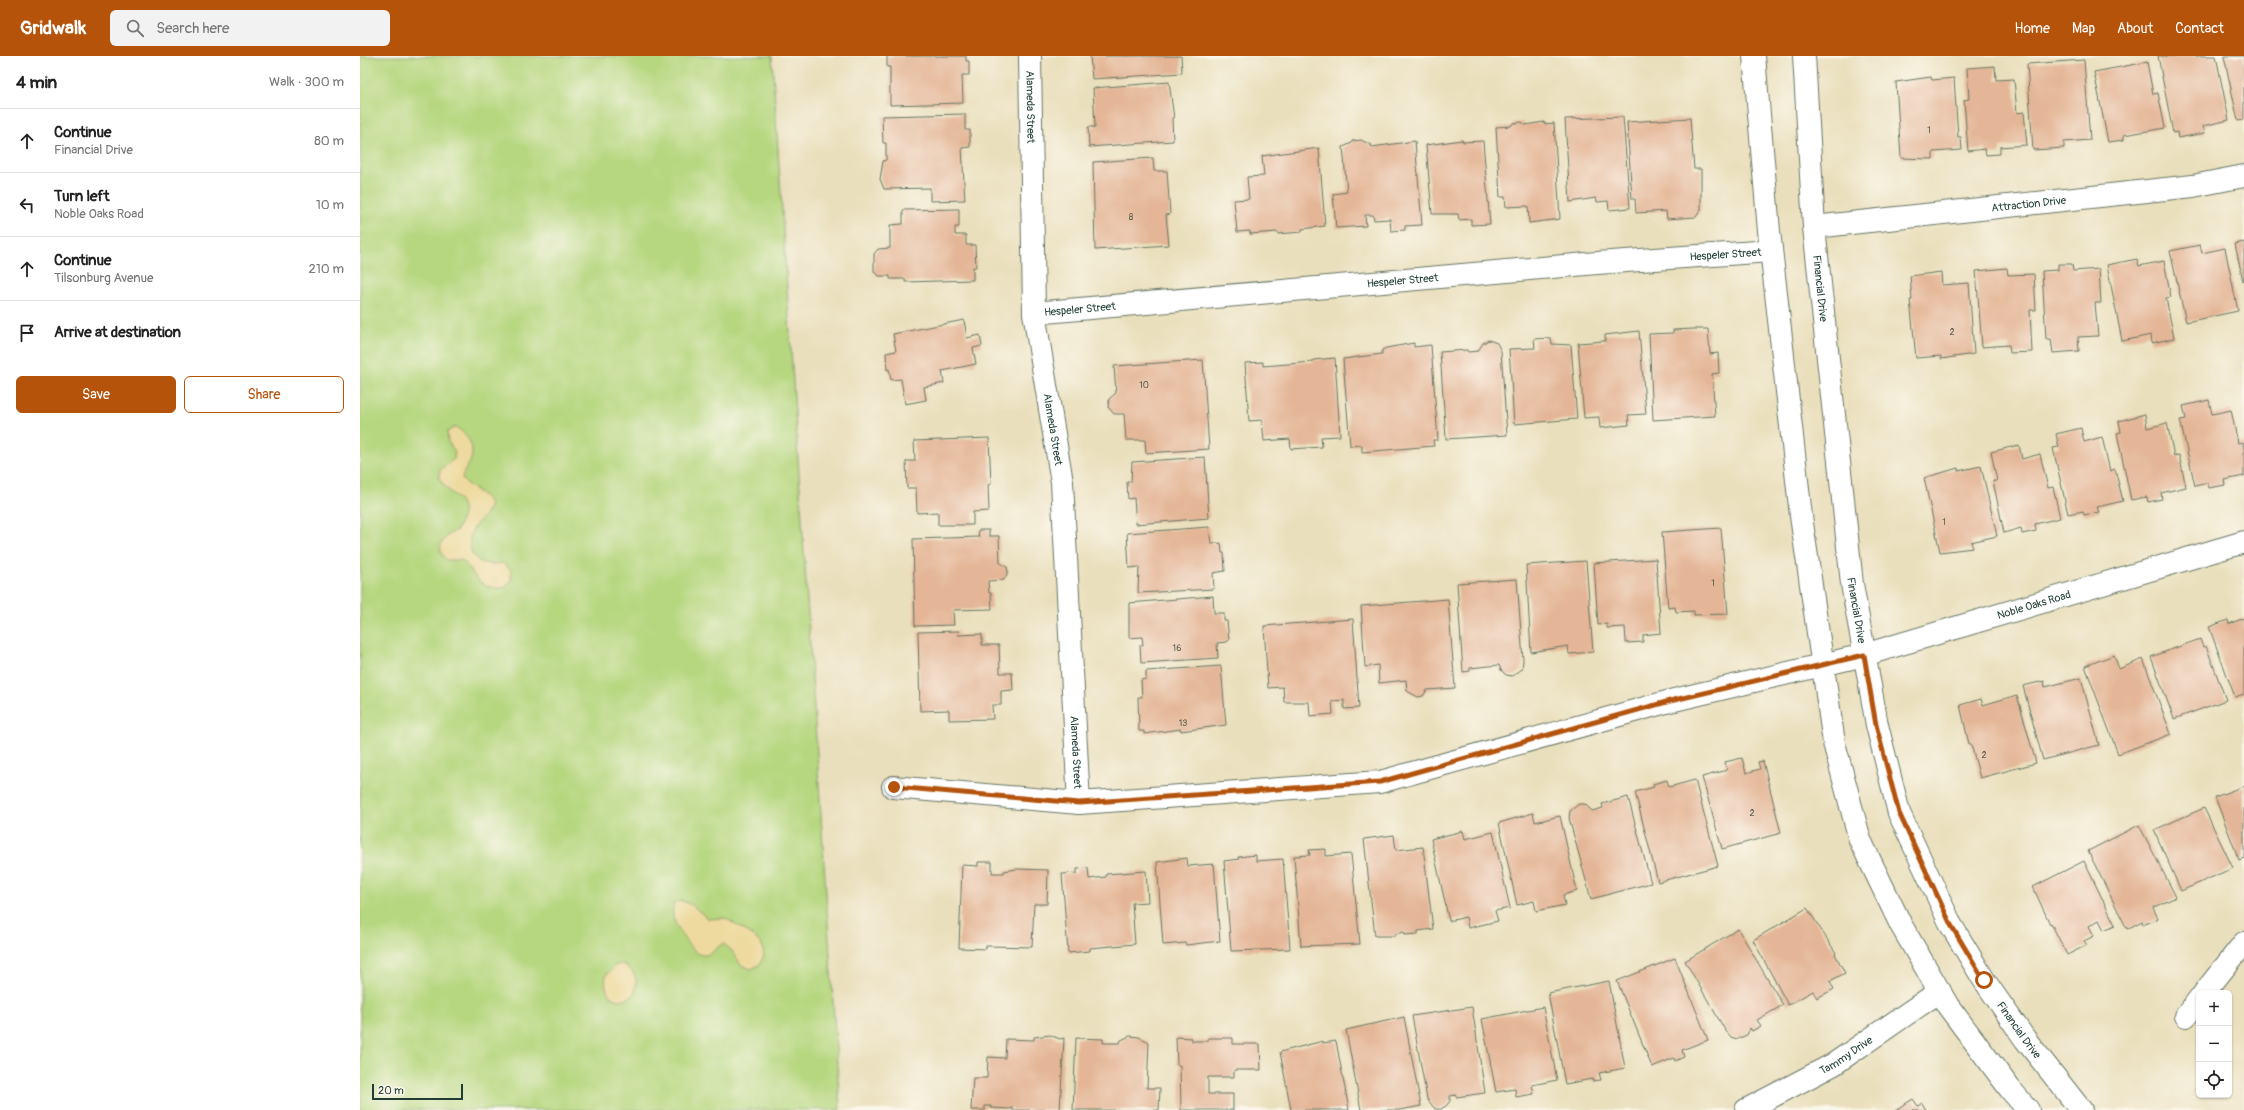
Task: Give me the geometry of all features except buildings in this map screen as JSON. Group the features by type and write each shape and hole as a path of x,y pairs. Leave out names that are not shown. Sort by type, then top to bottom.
{"street":[{"name":"Alameda Street","path":"1030,56 1034,313 1062,482 1079,803"},
{"path":"1754,56 1771,251 1801,516 1834,743 1860,840 1901,925 1948,1006 2010,1089 2028,1110"},
{"name":"Financial Drive","path":"1804,56 1814,227 1852,584 1876,725 1899,813 1951,925 1984,980 2020,1032 2081,1110"},
{"name":"Attraction Drive","path":"1814,227 2193,186 2244,176"},
{"name":"Hespeler Street","path":"1034,313 1597,263 1771,251"},
{"name":"Noble Oaks Road","path":"894,787 1079,803 1380,782 1670,701 1864,655 2244,542"},
{"path":"2206,990 2244,943"},
{"name":"Tammy Drive","path":"1746,1110 1834,1064 1940,991"},
{"path":"2186,1016 2196,1003"}],"green space":[{"path":"360,56 772,56 840,1110 360,1110"}],"sand":[{"path":"455,427 467,437 472,451 470,462 462,479 484,496 490,503 486,514 472,530 470,540 471,551 473,555 481,562 489,564 503,563 511,570 511,580 506,587 497,588 484,585 462,560 447,560 441,551 444,539 457,530 462,519 462,504 444,486 439,478 440,470 454,459 455,451 448,442 447,432"},
{"path":"683,901 692,905 708,919 725,918 754,936 762,945 764,956 759,965 751,969 741,965 732,951 724,944 706,955 701,955 691,948 682,936 673,918 674,902"},
{"path":"623,964 634,974 636,978 636,986 633,996 620,1000 611,997 608,993 606,988 606,975 616,965"}],"route":[{"path":"894,787 1079,803 1380,782 1670,701 1864,655 1876,725 1899,813 1951,925 1984,980"}]}
